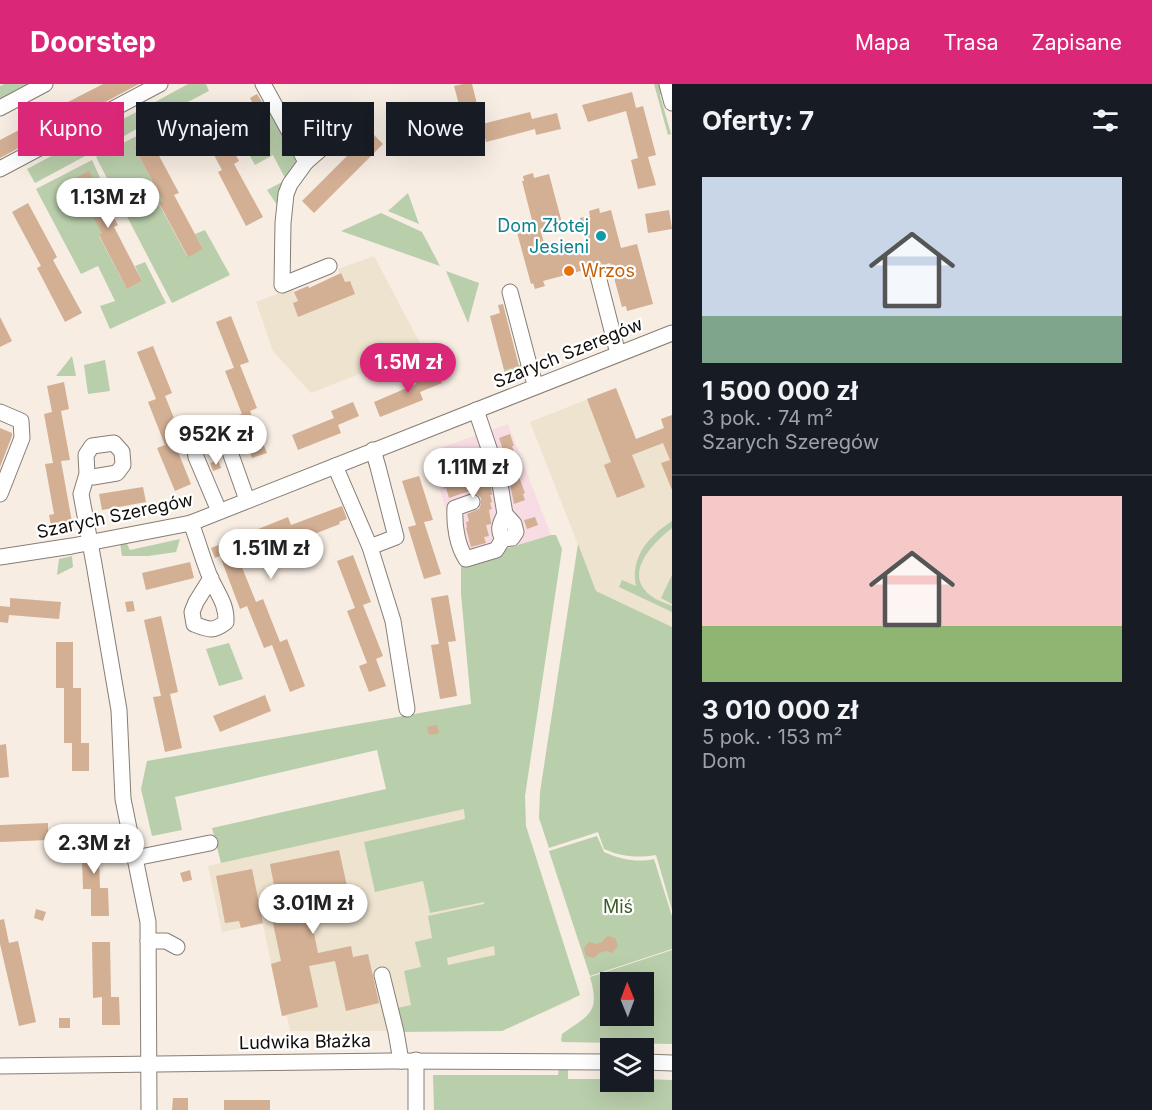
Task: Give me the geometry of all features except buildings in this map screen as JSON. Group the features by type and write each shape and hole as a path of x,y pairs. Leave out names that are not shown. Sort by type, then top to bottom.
{"street":[{"path":"0,108 45,84"},
{"path":"0,169 160,84"},
{"path":"263,84 306,162"},
{"path":"667,84 672,103"},
{"path":"313,156 290,184 286,194 282,285 330,266"},
{"path":"597,272 618,354"},
{"path":"510,292 536,386"},
{"name":"Szarych Szeregów","path":"0,557 89,543 191,523 672,333"},
{"path":"472,502 455,508 454,521 466,560 496,550 503,539 512,538 516,532 514,524 505,514 499,478 476,410"},
{"path":"0,412 21,421 22,438 0,494"},
{"path":"219,511 196,457 194,443 224,435 247,500"},
{"path":"370,547 396,537 373,450"},
{"path":"335,466 370,547 393,621 407,709"},
{"path":"87,474 81,494 119,710 123,799 148,922 149,1110"},
{"path":"191,523 211,578"},
{"path":"135,858 199,841"},
{"path":"148,941 166,941 177,946"},
{"path":"382,975 396,1032 409,1060 416,1110"},
{"name":"Ludwika Błażka","path":"0,1066 409,1060 600,1062"},
{"path":"654,1062 672,1063"}],"shaded area":[{"path":"374,256 423,349 311,393 273,351 256,302 292,288 294,292 308,286 310,288 340,274 338,269"},
{"path":"616,388 636,439 664,428 661,419 672,415 672,627 596,591 530,422"},
{"path":"508,424 551,535 461,562 429,452"},
{"path":"480,805 572,1000 502,1031 290,1031 287,1016 282,1016 263,924 222,932 208,866"}],"green space":[{"path":"32,84 0,101 0,86"},
{"path":"188,84 206,84 209,91 188,102 155,102"},
{"path":"654,84 661,84 664,92 660,95 671,134 668,135"},
{"path":"136,112 136,129 124,136 124,118"},
{"path":"270,115 282,135 282,156 293,156 298,165 279,208 267,190 286,180 273,155 255,165 250,156 270,156"},
{"path":"136,136 134,147 136,156 139,156 163,201 159,204 187,256 203,249 195,234 205,230 230,275 172,303 96,157 124,156 124,142"},
{"path":"51,156 85,156 35,183 27,169"},
{"path":"92,160 101,180 95,184 102,233 99,236 127,289 142,281 135,266 145,262 166,303 110,329 100,306 115,301 98,266 81,274 36,189"},
{"path":"408,193 419,224 388,211"},
{"path":"381,213 422,232 440,266 341,231"},
{"path":"446,271 479,283 468,323"},
{"path":"72,356 76,376 56,376"},
{"path":"105,360 110,391 88,394 84,365"},
{"path":"524,364 525,371 504,378 504,370"},
{"path":"672,521 672,528 644,559 639,577 642,586 650,595 672,606 672,612 619,587 622,580 636,586 636,566 643,548 656,533"},
{"path":"551,535 556,535 562,549 525,796 526,826 580,995 502,1031 399,1032 393,1009 411,1005 404,971 421,967 415,942 432,938 428,916 484,904 484,902 430,913 423,881 375,892 364,842 465,819 464,809 221,863 212,828 386,789 377,750 175,797 182,830 152,836 141,789 147,761 471,704 461,594 461,562","holes":["494,946 495,955 448,965 447,958"]},
{"path":"180,539 176,552 148,556 122,556 120,543 126,542 130,550"},
{"path":"578,544 596,591 672,627 672,910 656,855 630,856 611,852 604,849 598,832 549,848 539,818 540,792"},
{"path":"72,556 73,567 57,575 59,559"},
{"path":"672,575 672,604 661,598"},
{"path":"229,643 243,679 219,686 206,649"},
{"name":"Miś","path":"597,836 604,852 635,860 654,859 672,916 672,949 590,976 549,851"},
{"path":"672,950 672,1044 654,1044 654,1038 600,1038 600,1043 562,1042 562,1034 590,1012 594,999 590,977 600,974 600,1026 654,1026 654,972 605,972"},
{"path":"559,1068 568,1068 568,1079 600,1079 600,1092 654,1092 654,1079 672,1080 672,1110 434,1110 433,1075 558,1075"}],"place":[{"name":"Dom Złotej Jesieni","path":"601,236"},
{"name":"Wrzos","path":"569,271"}]}
